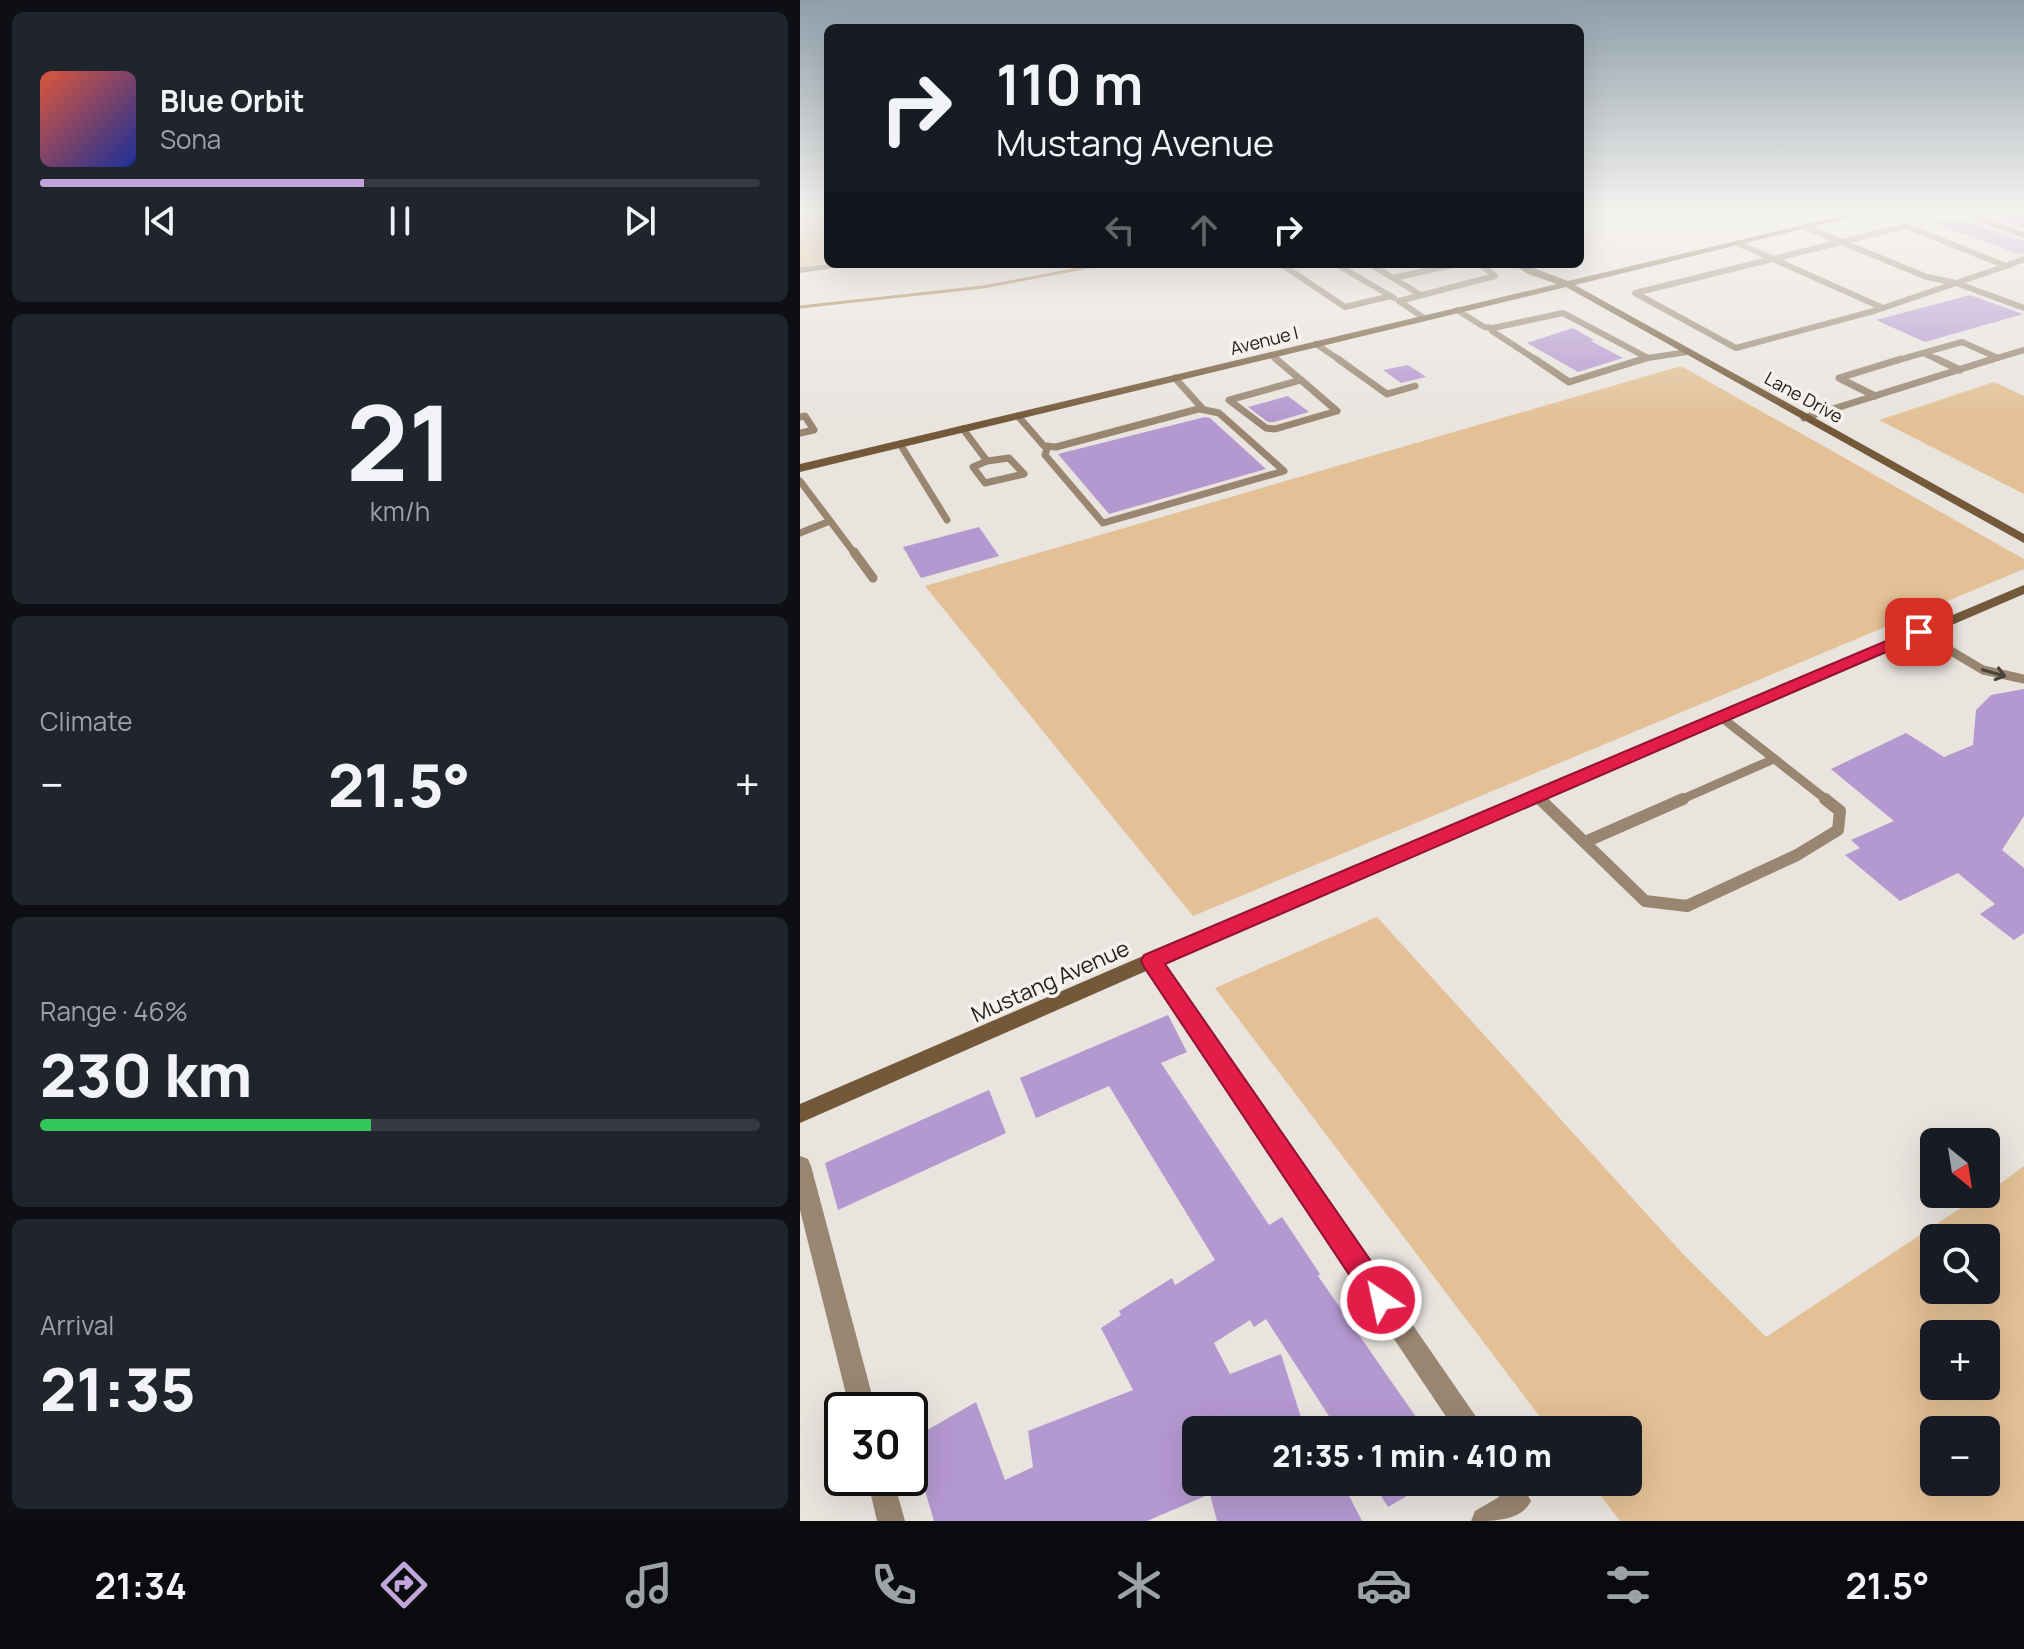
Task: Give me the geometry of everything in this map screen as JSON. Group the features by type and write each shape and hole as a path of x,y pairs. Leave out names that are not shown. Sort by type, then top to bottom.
{"main road":[{"path":"1558,281 1567,284"},
{"path":"1564,281 1567,284"},
{"name":"Avenue I","path":"800,468 1580,281"},
{"name":"Lane Drive","path":"1567,284 2024,539"},
{"name":"Mustang Avenue","path":"800,1114 2024,589"}],"street":[{"path":"1151,961 1460,1416"},
{"path":"800,1166 858,1392"},
{"path":"885,1496 891,1521"},
{"path":"1485,1521 1518,1501 1515,1496"}],"lane":[{"path":"1306,281 1345,307 1391,296"},
{"path":"1365,281 1424,318"},
{"path":"1398,281 1419,294"},
{"path":"1399,301 1474,281"},
{"path":"1682,281 1635,293 1736,348 1883,308 1962,281"},
{"path":"1823,281 1883,308"},
{"path":"1946,281 2024,308"},
{"path":"1457,310 1484,327 1493,328 1559,313 1648,358"},
{"path":"1493,328 1492,331 1499,336 1569,382 1648,358 1687,352"},
{"path":"1875,396 1839,378 1962,342 1998,358"},
{"path":"1316,344 1387,394 1415,386"},
{"path":"1804,418 2024,350"},
{"path":"1923,353 1960,370"},
{"path":"1271,355 1301,380 1337,411 1275,429 1266,428 1229,400 1301,380"},
{"path":"1175,378 1200,409"},
{"path":"1018,416 1044,446 1048,446 1200,409 1219,413 1284,471 1103,523 1045,455 1048,446"},
{"path":"800,417 805,416 814,430 800,433"},
{"path":"963,429 987,461"},
{"path":"900,444 947,520"},
{"path":"1009,458 1024,474 985,483 973,467 987,461 1009,458"},
{"path":"800,481 873,578"},
{"path":"800,533 830,521"},
{"path":"1919,632 1983,670 2024,679"},
{"path":"1537,796 1645,901 1687,906 1797,855 1838,830 1840,811 1721,717"},
{"path":"1585,842 1774,759"}],"shaded area":[{"path":"1681,366 2024,559 2024,569 1193,916 925,586"},
{"path":"1994,382 2024,396 2024,494 1879,420"},
{"path":"1377,917 1683,1254 1766,1337 1920,1235 1920,1304 2000,1304 2000,1224 1937,1224 1961,1208 2000,1208 2000,1184 2024,1166 2024,1521 1620,1521 1601,1496 1642,1496 1642,1416 1539,1416 1215,988"}],"building":[{"path":"1970,295 2023,314 1925,342 1876,320"},
{"path":"1573,328 1623,358 1578,372 1527,343"},
{"path":"1408,365 1426,377 1401,383 1383,370"},
{"path":"1288,396 1309,412 1268,422 1248,407"},
{"path":"1210,418 1266,469 1109,514 1058,454"},
{"path":"979,527 999,556 921,578 903,547"},
{"path":"2024,689 2024,816 2002,850 2024,868 2024,933 2014,940 1980,914 1995,904 1958,873 1900,901 1845,855 1860,848 1851,840 1894,821 1831,769 1906,733 1944,757 1973,745 1976,710 1991,695"},
{"path":"1168,1015 1187,1052 1161,1063 1269,1225 1282,1217 1320,1274 1318,1276 1415,1416 1329,1416 1266,1319 1254,1327 1250,1320 1214,1343 1230,1374 1281,1354 1301,1416 1182,1416 1182,1496 1205,1496 1147,1521 934,1521 927,1496 928,1430 976,1402 1005,1480 1033,1467 1028,1431 1133,1390 1101,1328 1121,1315 1119,1311 1172,1278 1175,1285 1215,1260 1109,1086 1036,1118 1020,1078"},
{"path":"989,1090 1006,1133 838,1210 825,1163"},
{"path":"1211,1496 1349,1496 1362,1521 1217,1521"},
{"path":"1381,1496 1407,1496 1388,1507"}],"waterway":[{"path":"800,307 1015,281"}],"route":[{"path":"1381,1300 1151,961 1919,632"}]}
